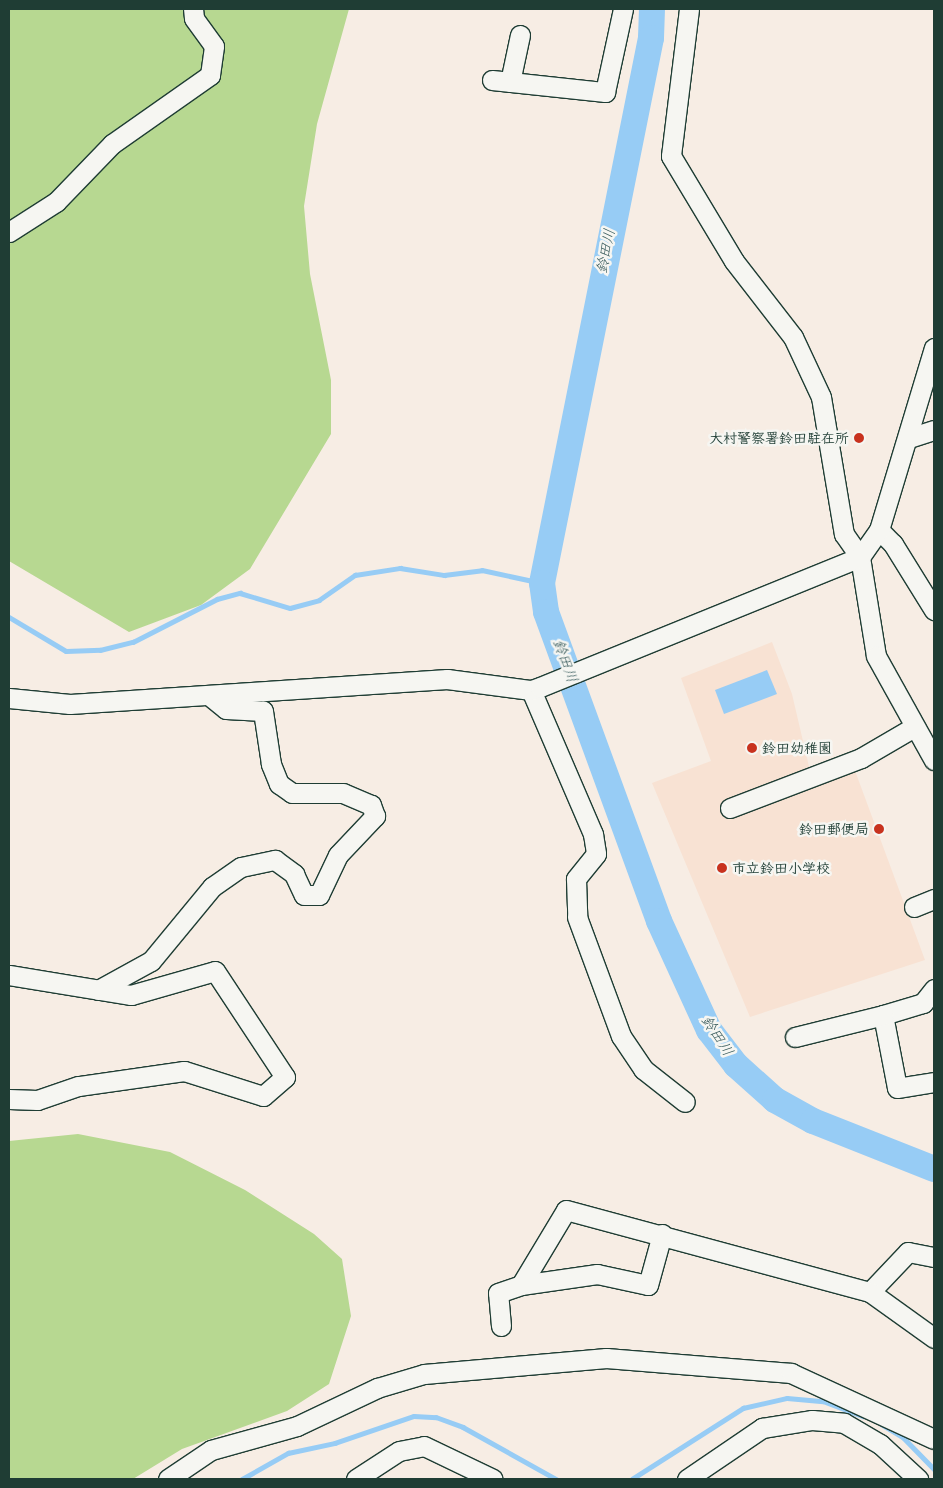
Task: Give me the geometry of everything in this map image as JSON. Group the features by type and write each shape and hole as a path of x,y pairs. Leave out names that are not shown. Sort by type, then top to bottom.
{"street":[{"path":"9,232 56,202 112,144 210,75 214,46 193,9"},
{"path":"520,35 501,81 605,92 623,9"},
{"path":"689,9 671,156 734,260 797,345 821,397 844,534 860,558 876,656 934,760"},
{"path":"9,698 70,704 211,697 447,679 536,688 860,558 880,530 910,438 934,348"},
{"path":"910,438 934,430"},
{"path":"880,530 927,584 934,610"},
{"path":"536,688 593,834 596,854 576,879 577,917 620,1036 643,1068 685,1102"},
{"path":"98,990 151,960 212,887 241,866 275,860 294,874 304,895 320,895 338,855 375,816 371,805 343,793 292,792 279,784 271,764 264,711 226,709 211,697"},
{"path":"730,808 861,758 914,727"},
{"path":"914,907 934,899"},
{"path":"9,975 131,995 215,971 285,1077 263,1096 184,1072 78,1086 37,1100 9,1099"},
{"path":"794,1037 923,1004 934,989"},
{"path":"883,1015 897,1088 934,1082"},
{"path":"521,1285 566,1210 662,1234 870,1292 934,1338"},
{"path":"501,1326 498,1293 521,1285 597,1274 648,1285 662,1234"},
{"path":"870,1292 908,1252 934,1257"},
{"path":"168,1479 211,1450 297,1426 377,1388 424,1374 606,1358 791,1373 934,1439"},
{"path":"687,1479 762,1428 812,1420 844,1423 880,1444 918,1479"},
{"path":"356,1479 399,1451 424,1446 493,1479"}],"shaded area":[{"path":"772,642 792,694 810,771 854,768 925,960 750,1017 652,783 711,761 681,678"}],"green space":[{"path":"9,9 349,9 317,124 304,206 310,274 331,380 331,434 250,569 201,605 129,632 9,561"},
{"path":"78,1134 170,1152 245,1190 314,1234 342,1259 351,1316 329,1384 287,1411 182,1449 133,1479 9,1479 9,1141"}],"water":[{"path":"767,670 777,694 724,714 715,690"}],"waterway":[{"name":"鈴田川","path":"652,9 651,38 542,583 546,612 659,921 709,1030 736,1065 775,1100 813,1121 934,1169"},
{"path":"9,617 66,651 100,650 133,642 217,599 240,593 290,608 319,600 355,575 400,568 444,575 482,570 542,583"},
{"path":"632,1479 743,1408 787,1398 823,1401 863,1416"},
{"path":"242,1479 288,1453 335,1443 414,1416 436,1417 463,1427 556,1479"},
{"path":"881,1424 903,1437 934,1469"}],"place":[{"name":"大村警察署鈴田駐在所","path":"859,438"},
{"name":"鈴田幼稚園","path":"752,748"},
{"name":"鈴田郵便局","path":"879,829"},
{"name":"市立鈴田小学校","path":"722,868"}]}
